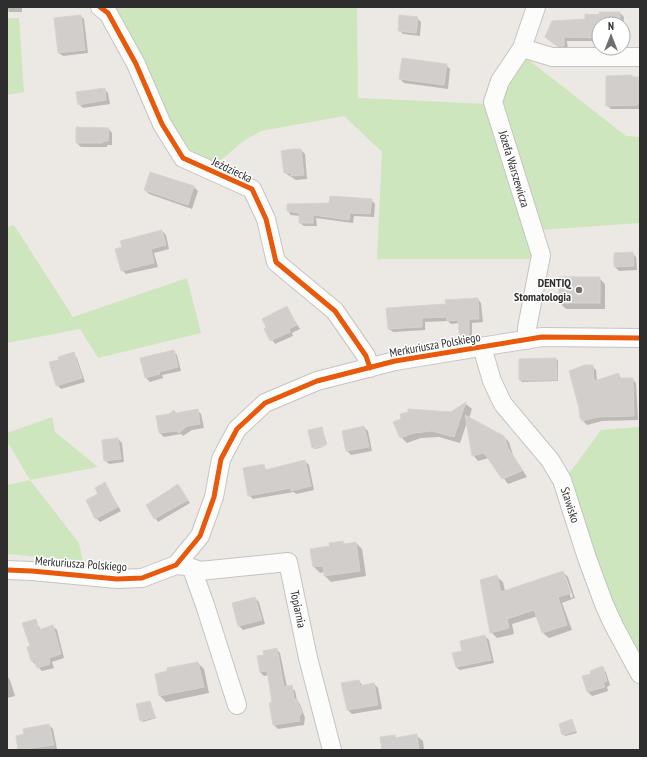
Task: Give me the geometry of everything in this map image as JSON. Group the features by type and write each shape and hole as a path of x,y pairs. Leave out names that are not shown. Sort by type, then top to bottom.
{"street":[{"name":"Jeździecka","path":"100,7 108,13 136,64 162,124 183,158 252,189 266,219 276,262 335,311 366,356 370,368"},
{"name":"Józefa Warszewicza","path":"527,340 527,328 540,256 493,102 500,81 522,48 536,7"},
{"path":"522,48 552,57 640,57"},
{"name":"Merkuriusza Polskiego","path":"7,570 117,579 142,578 184,567 200,536 214,497 221,458 237,429 265,403 316,381 395,361 542,337 640,338"},
{"name":"Stawisko","path":"482,347 492,381 503,404 550,460 562,480 587,558 604,604 640,674"},
{"name":"Topiarnia","path":"184,567 200,571 288,562 308,658 332,750"},
{"path":"184,567 206,605 236,705"}],"green space":[{"path":"111,7 357,7 358,98 487,104 535,259 377,259 382,152 344,116 261,131 242,142 212,168 187,155"},
{"path":"7,18 19,18 24,92 7,95"},
{"path":"521,54 626,136 640,137 640,223 540,230 501,99"},
{"path":"14,225 73,317 187,278 201,333 98,358 80,329 7,343 7,227"},
{"path":"52,417 55,432 98,467 30,480 7,441 7,433"},
{"path":"640,427 640,658 638,659 591,554 568,475 601,430"},
{"path":"30,480 79,543 83,561 7,554 7,485"}],"building":[{"path":"599,12 620,12 620,16 591,16 591,38 564,37 564,46 557,46 545,37 552,21 585,19 585,14 599,15"},
{"path":"81,15 85,50 58,53 54,18"},
{"path":"399,15 418,17 416,33 398,31"},
{"path":"402,58 447,64 444,85 399,79"},
{"path":"632,75 632,77 640,77 640,103 637,103 638,105 606,106 606,76"},
{"path":"105,88 106,100 78,105 76,92"},
{"path":"76,127 109,128 108,141 103,141 103,143 76,143"},
{"path":"301,149 304,175 291,176 291,173 284,173 281,151"},
{"path":"150,172 194,186 188,205 144,190"},
{"path":"330,196 372,199 370,214 350,213 349,220 313,215 313,223 299,223 299,213 287,211 287,204 329,203"},
{"path":"162,230 166,245 151,249 154,263 121,271 115,249 122,247 120,241"},
{"path":"633,252 634,266 614,267 614,253"},
{"name":"DENTIQ Stomatologia","path":"559,277 600,277 600,303 559,303"},
{"path":"478,298 479,319 469,319 469,338 460,340 458,320 447,321 447,317 422,318 422,327 388,329 386,308 446,304 445,300"},
{"path":"287,306 297,325 289,329 290,332 270,341 264,329 266,327 262,319"},
{"path":"174,350 178,367 159,372 160,374 145,378 140,358"},
{"path":"74,352 82,378 56,386 49,362 59,360 58,357"},
{"path":"556,358 557,380 519,380 519,359"},
{"path":"585,365 593,365 594,381 619,373 619,378 633,378 634,416 597,417 582,421 569,371"},
{"path":"466,402 454,437 432,431 414,433 400,438 393,422 401,419 400,414 408,412 408,409 451,412"},
{"path":"198,409 200,424 187,426 179,433 177,431 159,433 156,416 169,414 174,410 176,413"},
{"path":"465,415 504,436 508,448 522,471 502,479 484,453 472,456"},
{"path":"364,426 369,447 346,451 342,431"},
{"path":"322,427 326,445 312,448 308,430"},
{"path":"118,438 121,459 104,461 102,440"},
{"path":"305,460 311,486 291,491 291,488 248,496 243,468 264,464 265,470"},
{"path":"105,482 118,507 95,519 86,500 98,494 95,488"},
{"path":"178,484 188,500 154,519 146,505"},
{"path":"343,541 344,544 356,542 360,571 324,576 323,566 313,567 310,549 330,546 329,543"},
{"path":"563,571 571,593 558,597 567,625 542,633 534,610 507,619 509,628 490,633 480,580 497,575 501,592"},
{"path":"255,597 262,620 238,626 232,603"},
{"path":"36,619 39,630 53,625 61,654 49,658 50,664 37,668 34,660 31,661 27,647 30,646 22,623"},
{"path":"485,635 491,660 456,667 452,653 462,651 460,641"},
{"path":"277,648 284,687 292,685 294,699 297,699 302,713 299,717 300,721 273,725 269,703 272,702 267,671 260,672 257,656 264,655 263,651"},
{"path":"198,662 204,687 159,696 155,674 167,671 167,668"},
{"path":"603,666 607,681 603,683 605,687 587,692 582,676 591,674 590,671"},
{"path":"359,680 360,686 374,683 378,705 347,710 341,683"},
{"path":"150,701 155,717 140,721 136,704"},
{"path":"572,719 576,731 562,735 559,724"},
{"path":"49,724 54,745 18,750 16,736 24,734 23,729"},
{"path":"417,734 419,750 382,750 380,737 395,735 395,738"}],"cycle path":[{"path":"100,7 108,13 136,64 162,124 183,158 252,189 266,219 276,262 335,311 366,356 370,368"},
{"path":"7,570 117,579 142,578 176,565 200,536 214,497 221,459 237,429 265,403 317,381 395,361 542,337 640,338"}],"place":[{"name":"DENTIQ Stomatologia","path":"579,290"}]}
